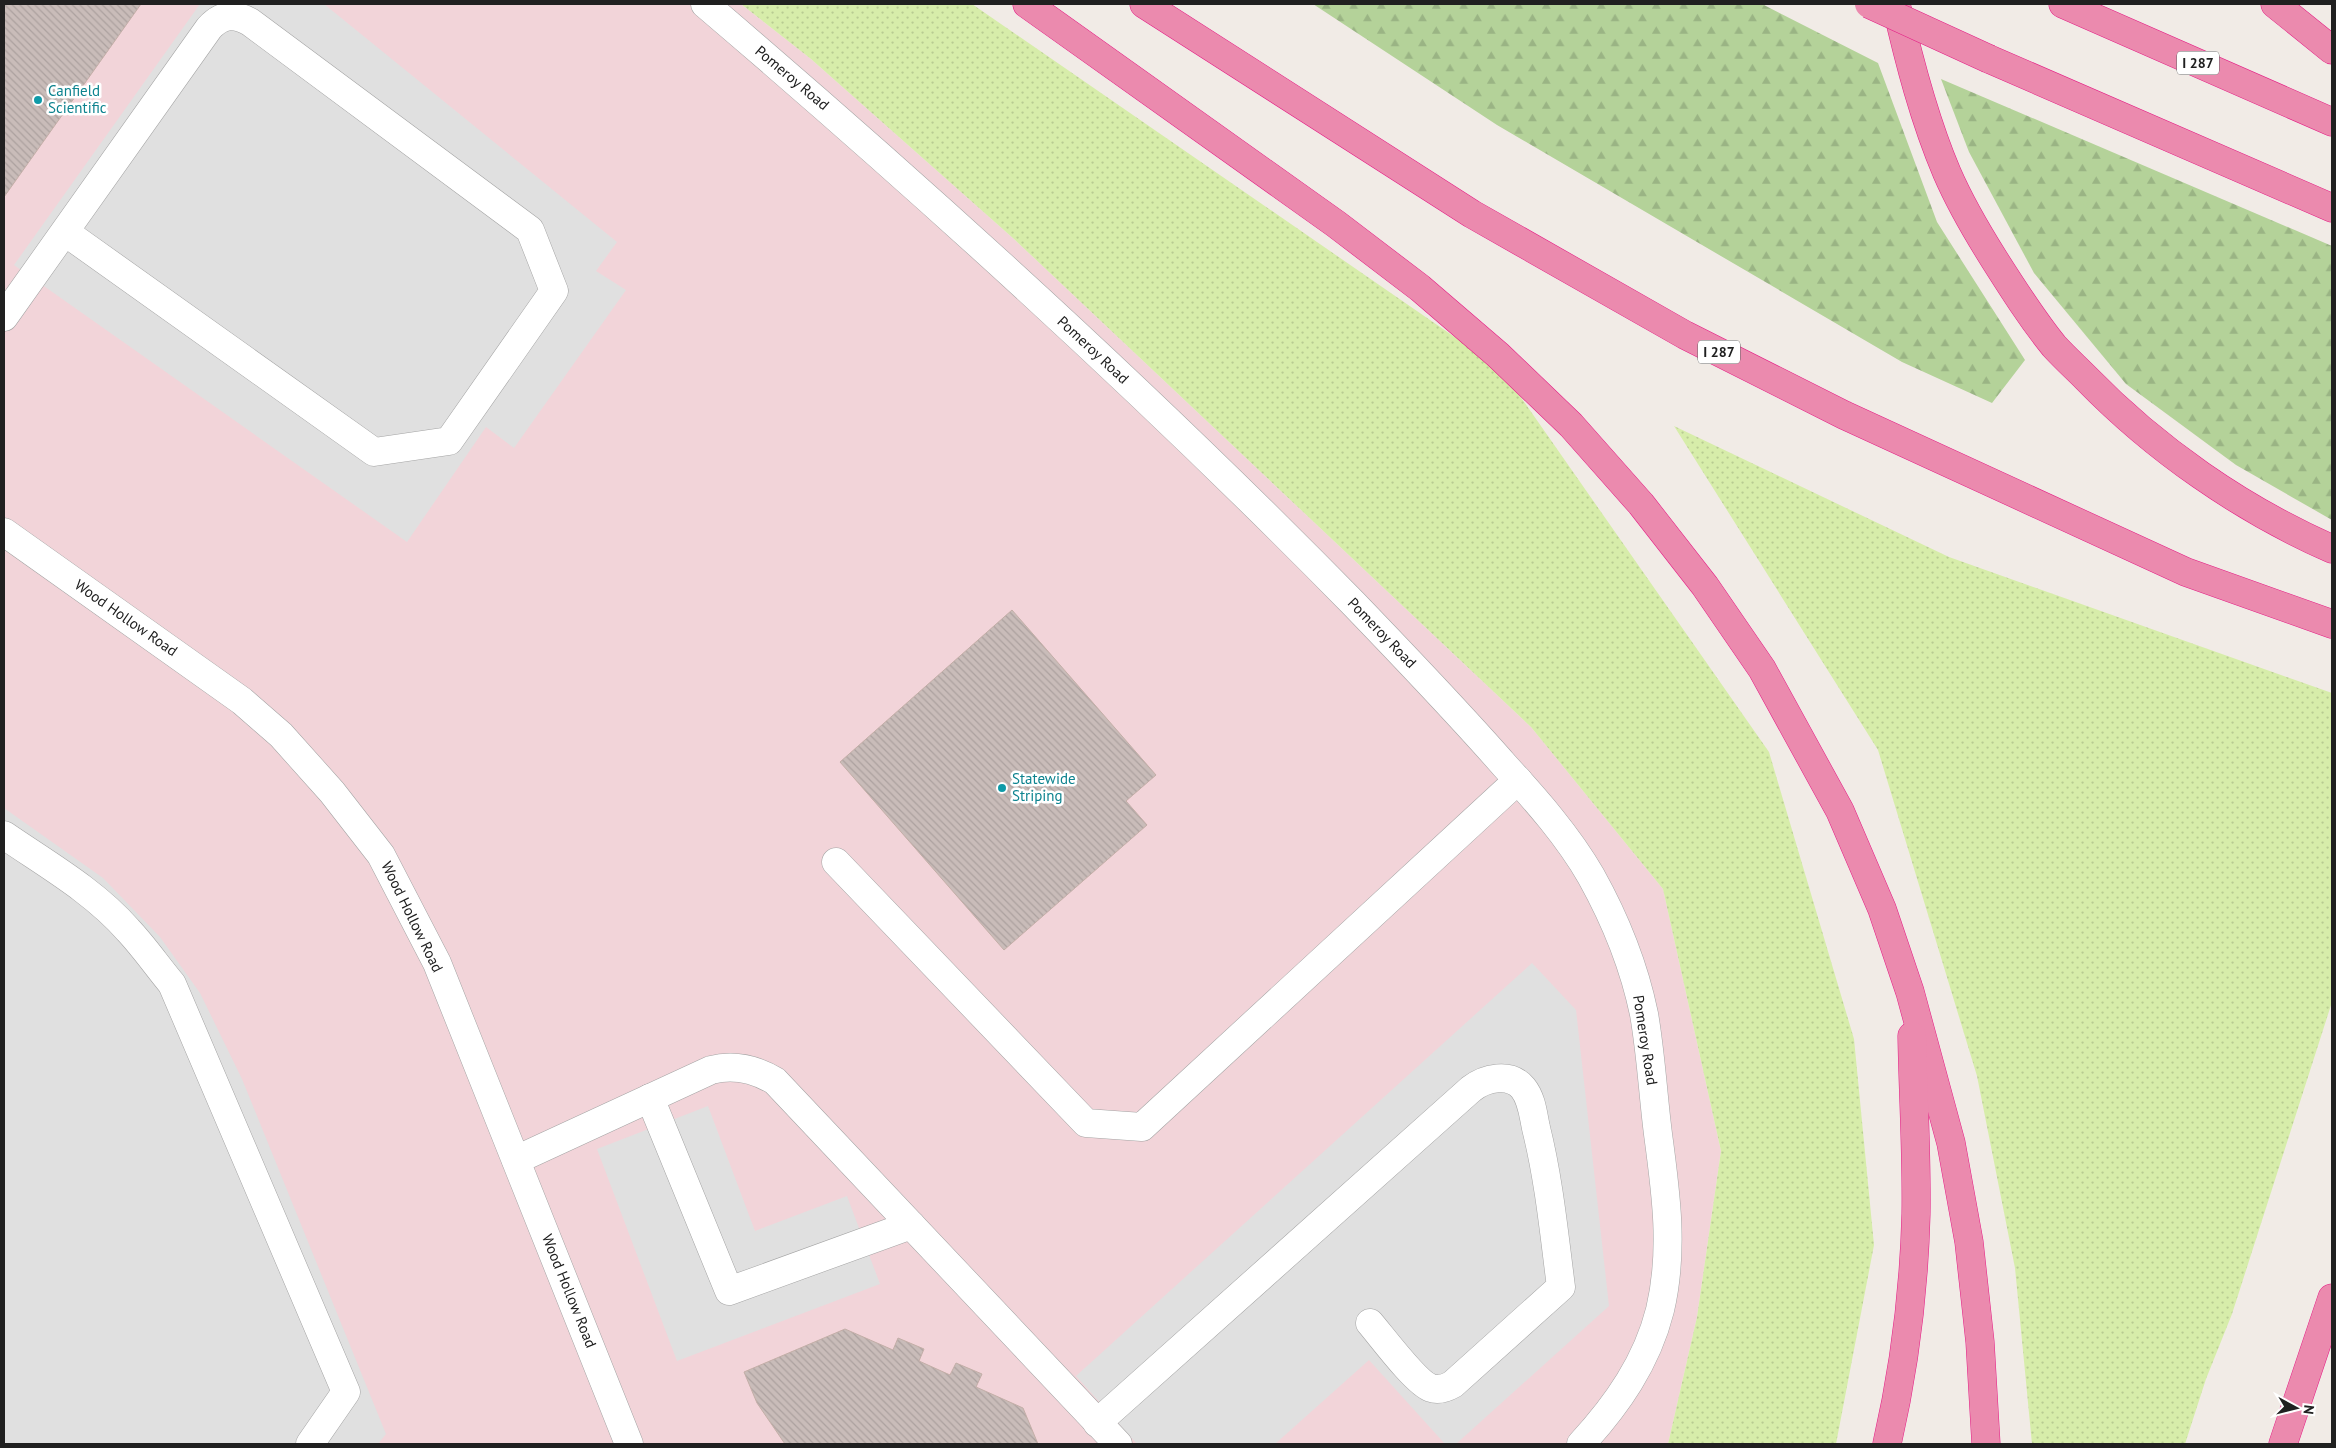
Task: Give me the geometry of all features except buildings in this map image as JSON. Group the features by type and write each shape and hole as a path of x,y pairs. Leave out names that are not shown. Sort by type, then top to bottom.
{"highway":[{"path":"1027,4 1336,224 1412,282 1498,355 1571,425 1641,504 1700,579 1762,669 1840,811 1882,908 1910,992 1951,1143 1969,1242 1980,1342 1986,1444"},
{"name":"I 287","path":"1144,4 1472,214 1686,335 1844,415 2186,572 2332,624"},
{"path":"1869,4 1989,59 2332,208"},
{"path":"1896,4 1907,51 1926,115 1947,174 1977,232 2014,292 2055,346 2103,395 2150,437 2174,455 2206,478 2267,516 2332,549"},
{"name":"I 287","path":"2063,4 2332,122"},
{"path":"2275,4 2332,50"},
{"path":"1887,1444 1897,1401 1908,1325 1916,1215 1910,992"},
{"path":"2283,1444 2332,1298"}],"street":[{"name":"Pomeroy Road","path":"705,4 854,131 1063,321 1253,502 1448,701 1544,809 1589,872 1612,917 1631,965 1644,1014 1668,1210 1668,1262 1660,1312 1642,1360 1616,1404 1581,1444"},
{"path":"4,317 209,28 215,21 229,15 243,18 250,22 530,230 554,291 449,441 374,452 65,232"},
{"name":"Wood Hollow Road","path":"4,532 242,701 281,735 332,792 381,855 437,964 629,1444"},
{"path":"836,862 1086,1123 1142,1127 1518,780"},
{"path":"4,834 74,883 108,910 129,930 172,984 346,1392 310,1444"},
{"path":"516,1160 650,1098 721,1068 744,1068 765,1075 775,1081 1118,1444"},
{"path":"1097,1423 1471,1089 1480,1082 1491,1079 1502,1079 1522,1086 1529,1097 1546,1171 1561,1287 1453,1384 1442,1389 1430,1388 1420,1380 1370,1323"},
{"path":"650,1098 729,1292 911,1225"}],"shaded area":[{"path":"4,4 741,4 811,59 1014,239 1531,727 1663,889 1721,1151 1697,1317 1668,1444 4,1444"},
{"path":"200,4 324,4 617,242 596,271 626,290 514,448 486,427 407,542 14,265"},
{"path":"4,808 103,878 160,937 200,993 242,1079 386,1434 378,1444 4,1444"},
{"path":"1532,963 1576,1010 1609,1306 1456,1444 1445,1444 1369,1360 1275,1444 1137,1444 1076,1376"},
{"path":"708,1106 755,1231 847,1196 880,1284 677,1361 597,1149"}],"green space":[{"path":"741,4 972,4 1501,369 1769,752 1854,1039 1874,1245 1836,1444 1668,1444 1697,1317 1721,1151 1663,889 1531,727 1014,239 811,59"},
{"path":"1313,4 1762,4 1878,63 1937,222 2025,360 1992,403 1902,362 1497,125"},
{"path":"1941,79 2332,246 2332,520 2236,465 2126,384 2034,273 1969,152"},
{"path":"1674,426 1949,557 2332,693 2332,1002 2232,1314 2206,1379 2185,1444 2032,1444 2015,1268 1977,1076 1878,750"}],"place":[{"name":"Canfield Scientific","path":"38,100"},
{"name":"Statewide Striping","path":"1002,788"}]}
